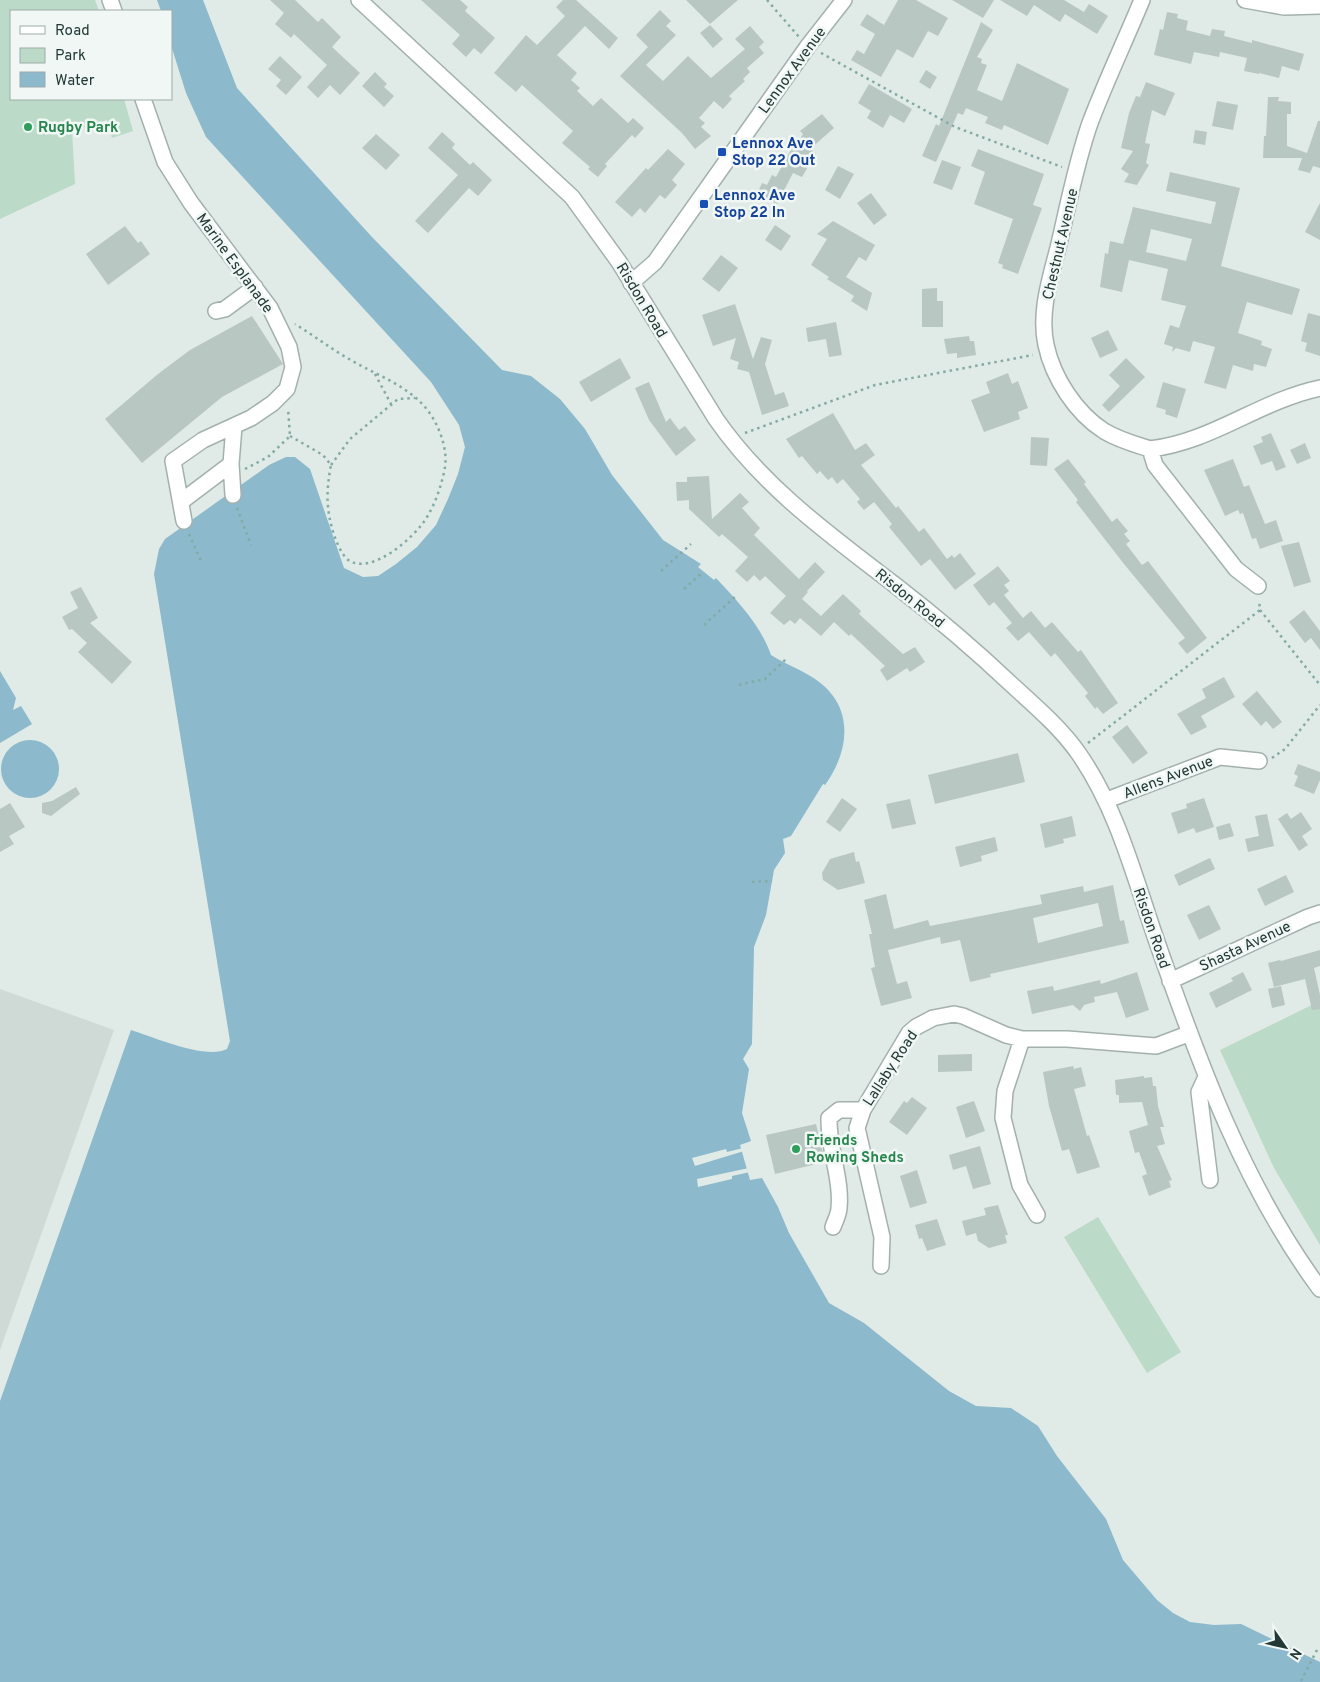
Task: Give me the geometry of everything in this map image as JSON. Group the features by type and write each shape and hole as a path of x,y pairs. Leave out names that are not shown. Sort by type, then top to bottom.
{"street":[{"name":"Risdon Road","path":"359,0 572,197 604,239 730,439 764,477 800,511 918,603 986,661 1041,712 1077,751 1107,800 1188,1034 1206,1077 1268,1208 1320,1289"},
{"name":"Lennox Avenue","path":"631,282 654,262 808,46 844,0"},
{"name":"Chestnut Avenue","path":"1142,0 1090,123 1076,172 1048,290 1044,320 1048,352 1062,387 1088,417 1103,430 1120,440 1150,449 1176,446 1208,435 1250,413 1295,394 1320,388"},
{"path":"1245,0 1284,8 1320,6"},
{"name":"Marine Esplanade","path":"143,100 165,162 191,203 270,308 289,347 293,367 287,389"},
{"path":"216,311 225,309 255,287"},
{"path":"184,521 182,501 173,461 202,440 251,418 273,404 287,389"},
{"path":"232,495 231,470 234,426"},
{"path":"1150,449 1155,465 1236,569 1258,586"},
{"path":"182,501 231,470"},
{"name":"Allens Avenue","path":"1107,800 1220,757 1258,761"},
{"name":"Shasta Avenue","path":"1170,981 1320,913"},
{"name":"Lallaby Road","path":"881,1266 882,1237 857,1128 863,1110 909,1033 923,1022 944,1015 963,1016 1006,1035 1022,1039 1067,1039 1156,1046 1188,1034"},
{"path":"1022,1039 1005,1092 1004,1118 1020,1184 1037,1215"},
{"path":"1206,1077 1199,1092 1210,1180"},
{"path":"833,1227 839,1208 837,1182 829,1138 829,1118 839,1110 863,1110"}],"path":[{"path":"767,0 808,46 955,127 1076,172"},
{"path":"294,323 400,386 415,398 426,408 439,431 444,445 446,466 438,494 427,517 414,534 383,557 364,564 356,562 347,558 337,544 327,507 326,494 331,465 350,439 398,399 415,398"},
{"path":"730,439 875,385 1048,352"},
{"path":"374,372 391,405"},
{"path":"287,389 290,436"},
{"path":"290,436 323,455 331,465"},
{"path":"231,470 268,456 290,436"},
{"path":"232,495 251,545"},
{"path":"184,521 201,561"},
{"path":"661,571 691,544"},
{"path":"684,590 703,572"},
{"path":"1258,586 1260,610 1320,685"},
{"path":"704,625 737,595"},
{"path":"1077,751 1260,610"},
{"path":"739,685 765,679 786,659"},
{"path":"1258,761 1271,759 1285,749 1320,706"},
{"path":"752,882 772,881"},
{"path":"1301,1681 1316,1650"}],"shaded area":[{"path":"0,989 114,1030 0,1350"}],"green space":[{"path":"0,0 95,0 99,10 10,10 10,100 124,100 133,131 112,138 107,120 72,131 75,184 0,219"},
{"path":"1320,1001 1320,1245 1274,1168 1220,1050"},
{"path":"1098,1217 1181,1352 1147,1373 1064,1237"}],"water":[{"path":"157,0 203,0 237,88 371,236 502,370 531,376 560,399 585,429 612,475 663,540 701,564 698,567 714,580 716,578 755,623 771,655 815,679 828,690 837,702 842,715 844,729 840,757 825,785 823,784 791,836 783,839 785,853 774,870 766,915 754,947 752,1044 743,1059 749,1069 742,1113 751,1141 740,1145 750,1180 762,1178 778,1207 789,1233 829,1303 864,1323 949,1391 976,1406 1011,1408 1038,1426 1057,1456 1106,1519 1123,1560 1157,1600 1173,1613 1190,1622 1214,1625 1241,1624 1320,1662 1320,1682 0,1682 0,1401 131,1030 179,1046 206,1052 218,1052 227,1049 230,1041 154,574 159,549 165,539 269,465 286,457 295,457 310,469 344,568 363,577 378,576 417,547 436,525 458,474 465,447 459,425 431,382 206,137 186,93 172,48 172,10 161,10"},
{"path":"0,671 16,698 13,710 21,706 32,724 0,743"},
{"path":"30,740 41,742 54,753 59,769 57,780 46,793 30,798 19,796 6,785 1,769 3,758 14,745"}],"pier":[{"path":"743,1148 744,1151 695,1166 692,1158 726,1149 727,1152"},
{"path":"749,1168 750,1172 732,1176 732,1179 698,1187 697,1179"}],"building":[{"path":"270,0 295,0 318,22 322,18 341,37 332,47 360,73 340,95 330,85 318,98 307,87 327,65 294,34 291,38 275,24 284,13"},
{"path":"421,0 460,0 468,7 465,11 495,38 481,54 474,48 466,57 452,44 460,35"},
{"path":"563,0 576,0 618,38 609,49 585,26 557,55 577,73 571,80 580,88 577,91 593,106 601,98 628,123 633,118 644,128 635,138 632,135 605,164 607,166 598,177 588,169 590,167 562,143 573,131 522,85 516,92 494,73 526,35 537,45 565,16 556,7"},
{"path":"686,0 738,0 710,24"},
{"path":"898,0 916,0 948,18 938,36 928,31 913,58 897,49 881,77 851,60 857,50 864,54 875,34 860,25 867,14 884,25"},
{"path":"952,0 994,0 983,18"},
{"path":"1000,0 1064,0 1084,12 1089,4 1108,16 1097,34 1065,14 1060,22 1034,5 1027,16"},
{"path":"660,10 671,21 666,26 676,35 646,65 663,81 688,56 711,78 745,49 735,39 750,26 764,42 759,47 764,53 747,68 750,72 743,79 745,81 729,96 732,99 723,109 714,101 699,118 705,123 701,127 711,136 695,149 682,133 620,76 648,47 636,35"},
{"path":"1167,12 1178,14 1177,18 1188,21 1186,30 1210,36 1212,29 1225,31 1224,36 1252,43 1252,40 1304,54 1299,71 1282,66 1279,78 1244,71 1247,58 1220,52 1219,57 1194,52 1191,64 1154,55 1160,29 1163,30"},
{"path":"981,22 993,30 977,57 982,59 981,63 987,65 977,90 1002,101 1017,63 1069,89 1048,145 1004,125 1002,130 985,123 988,117 966,108 963,115 958,113 936,162 922,156 936,124 939,126"},
{"path":"710,25 723,39 713,48 700,33"},
{"path":"280,56 302,77 286,95 276,86 281,80 268,69"},
{"path":"926,70 937,77 930,89 919,82"},
{"path":"375,72 387,84 384,87 394,96 384,107 362,86"},
{"path":"1146,82 1175,93 1165,116 1152,110 1145,143 1150,144 1146,163 1149,165 1137,185 1124,182 1129,174 1121,169 1133,151 1121,148 1129,113 1136,96 1140,97"},
{"path":"869,84 912,109 904,123 890,115 883,128 867,118 871,111 858,103"},
{"path":"1268,97 1279,97 1278,101 1291,102 1291,114 1287,114 1287,146 1307,153 1318,121 1320,121 1320,168 1313,166 1310,173 1298,170 1302,158 1263,158"},
{"path":"1217,101 1238,105 1233,130 1212,126"},
{"path":"822,114 834,128 810,149 816,153 802,177 793,173 777,204 757,194 762,183 767,185 772,175 776,177 791,150 794,151 803,134 800,131"},
{"path":"1195,130 1207,132 1205,145 1193,143"},
{"path":"442,132 455,144 452,148 470,165 473,162 492,180 478,196 469,188 428,233 415,221 458,175 428,148"},
{"path":"376,134 400,155 386,170 362,148"},
{"path":"668,149 685,164 672,180 677,185 665,199 660,195 645,213 640,208 632,217 615,202 646,168 648,170"},
{"path":"978,149 1044,174 1033,205 1042,208 1018,274 1002,268 1003,265 998,263 1013,219 974,204 985,172 971,166"},
{"path":"942,160 961,167 952,190 933,183"},
{"path":"838,166 854,174 840,199 825,190"},
{"path":"1170,172 1240,188 1221,266 1300,289 1292,315 1247,302 1238,333 1262,341 1261,345 1272,349 1266,367 1254,364 1253,371 1233,365 1226,389 1204,383 1215,347 1193,341 1190,352 1176,348 1172,352 1173,347 1164,344 1170,325 1179,328 1186,306 1161,300 1168,269 1129,260 1122,292 1100,287 1105,253 1108,254 1110,241 1123,244 1133,207 1211,224 1216,202 1166,191","holes":["1151,229 1192,239 1186,261 1146,252"]},
{"path":"871,193 887,215 874,225 857,203"},
{"path":"1320,203 1320,240 1305,232"},
{"path":"833,221 875,245 866,261 859,257 846,277 872,293 867,311 851,301 854,296 827,279 829,277 811,265 827,239 817,234"},
{"path":"775,225 791,236 781,251 765,240"},
{"path":"125,226 138,243 141,241 150,254 108,285 86,254"},
{"path":"721,255 738,268 719,292 702,279"},
{"path":"937,288 937,301 943,301 943,327 922,327 922,289"},
{"path":"735,304 753,359 761,337 772,340 765,364 775,395 784,392 789,406 762,415 749,372 737,369 739,362 730,359 736,338 713,346 702,315"},
{"path":"1308,313 1320,316 1320,356 1305,351 1307,343 1301,341"},
{"path":"252,316 283,364 222,397 142,463 105,419 158,374 190,350"},
{"path":"836,322 842,355 829,357 826,339 808,342 806,328"},
{"path":"1108,330 1118,350 1100,358 1091,338"},
{"path":"969,336 970,341 974,341 976,355 957,358 957,353 947,354 944,339"},
{"path":"620,358 631,378 591,402 579,382"},
{"path":"1126,358 1145,377 1109,412 1102,405 1120,386 1109,375"},
{"path":"1008,373 1012,384 1018,381 1028,408 1018,412 1020,419 984,432 971,400 990,393 986,382"},
{"path":"649,382 666,422 670,418 679,430 685,426 696,440 676,456 649,420 635,388"},
{"path":"1163,382 1186,389 1177,418 1165,414 1166,410 1156,407"},
{"path":"833,413 855,450 866,443 875,455 861,465 896,508 898,506 919,532 924,528 947,559 952,555 954,558 960,553 976,574 955,590 930,559 921,566 889,527 892,524 874,502 864,510 857,502 860,499 843,479 837,484 832,477 828,480 820,471 817,474 802,456 799,458 786,439"},
{"path":"1271,433 1286,467 1276,471 1272,461 1261,465 1253,446 1263,442 1261,437"},
{"path":"1031,437 1049,438 1047,466 1030,465"},
{"path":"1305,443 1311,458 1297,464 1290,450"},
{"path":"1068,459 1086,482 1084,484 1112,522 1117,518 1128,531 1124,534 1130,541 1126,544 1142,565 1148,561 1207,638 1187,654 1178,643 1185,638 1124,564 1076,502 1078,500 1054,469"},
{"path":"1233,459 1244,487 1249,485 1265,524 1276,520 1283,541 1260,549 1256,538 1252,539 1243,513 1240,514 1238,510 1225,516 1204,470"},
{"path":"709,476 712,519 740,493 749,502 742,508 760,528 754,535 799,579 815,562 825,572 802,599 821,616 843,594 861,611 859,614 903,654 915,647 925,662 910,672 907,668 887,681 880,670 885,666 851,634 849,636 834,622 821,636 800,618 795,624 790,620 784,625 770,613 786,596 765,576 760,581 754,575 747,582 735,571 748,557 722,534 719,537 689,509 689,500 677,501 676,482 687,482 687,477"},
{"path":"1299,542 1311,582 1294,587 1281,546"},
{"path":"998,566 1010,581 1004,585 1009,591 1004,595 1023,618 1031,611 1045,628 1052,622 1078,652 1081,650 1118,703 1103,714 1097,707 1095,709 1085,696 1088,693 1055,653 1051,657 1029,632 1018,641 1006,628 1012,623 994,602 989,606 973,585"},
{"path":"81,587 98,618 90,623 132,662 112,684 78,652 87,643 72,629 69,630 62,617 78,608 70,592"},
{"path":"1304,610 1320,631 1320,650 1311,638 1305,643 1289,622"},
{"path":"1224,677 1235,697 1201,716 1207,727 1191,735 1177,714 1206,698 1202,689"},
{"path":"1257,691 1282,722 1273,729 1266,721 1261,726 1242,704"},
{"path":"1127,725 1148,753 1133,764 1112,737"},
{"path":"1018,753 1025,782 935,804 928,775"},
{"path":"1298,764 1320,772 1320,780 1314,794 1294,786 1298,776 1294,774"},
{"path":"76,787 80,794 51,816 42,813 42,803 52,801"},
{"path":"842,798 857,809 840,832 826,822"},
{"path":"1204,798 1214,827 1196,833 1194,828 1178,834 1171,813 1187,808 1186,804"},
{"path":"910,799 916,824 892,829 886,804"},
{"path":"10,803 25,827 9,836 14,844 0,852 0,809"},
{"path":"1301,812 1312,829 1302,836 1308,845 1299,851 1278,819 1287,813 1291,819"},
{"path":"1267,814 1274,846 1248,852 1245,839 1259,836 1255,816"},
{"path":"1072,816 1076,836 1063,839 1064,843 1045,848 1040,824"},
{"path":"1230,823 1234,836 1219,840 1216,827"},
{"path":"995,837 998,851 981,856 982,861 960,867 955,847"},
{"path":"854,852 856,862 859,861 865,883 838,890 823,880 822,873 830,859"},
{"path":"1210,858 1215,869 1179,886 1174,875"},
{"path":"1286,875 1294,892 1265,906 1257,889"},
{"path":"1113,885 1120,921 1124,920 1129,943 990,974 991,977 970,982 960,940 941,944 940,937 888,950 897,984 907,981 912,998 881,1006 871,968 875,967 869,934 872,934 864,900 886,894 894,929 928,920 930,926 1042,904 1040,895 1083,886 1084,892","holes":["1098,903 1103,926 1038,943 1033,918"]},
{"path":"1209,905 1221,929 1199,940 1187,915"},
{"path":"1320,950 1320,966 1314,968 1320,995 1320,1009 1312,1010 1305,979 1274,987 1268,963"},
{"path":"1137,972 1149,1010 1126,1018 1117,992 1094,997 1095,1002 1084,1005 1080,1011 1073,1005 1032,1014 1027,991 1053,986 1054,991 1100,980 1101,984"},
{"path":"1243,972 1252,990 1216,1008 1209,993 1233,981 1231,978"},
{"path":"1281,986 1285,1005 1272,1008 1268,989"},
{"path":"972,1054 972,1071 938,1072 938,1055"},
{"path":"1073,1066 1074,1069 1081,1067 1086,1086 1074,1089 1087,1136 1089,1135 1100,1167 1077,1174 1069,1149 1062,1151 1049,1106 1043,1072"},
{"path":"1144,1076 1144,1078 1152,1077 1153,1086 1156,1086 1158,1106 1164,1127 1160,1127 1165,1144 1157,1146 1172,1180 1169,1181 1171,1187 1149,1196 1142,1176 1147,1174 1139,1152 1135,1153 1129,1131 1148,1125 1142,1102 1119,1103 1119,1095 1116,1095 1115,1080"},
{"path":"912,1097 927,1108 907,1135 889,1122 904,1101 907,1103"},
{"path":"974,1101 985,1131 966,1138 956,1107"},
{"name":"Friends Rowing Sheds","path":"816,1124 825,1162 775,1174 766,1135"},
{"path":"980,1146 991,1184 973,1189 966,1166 953,1170 949,1155"},
{"path":"917,1170 927,1203 910,1208 900,1176"},
{"path":"998,1205 1008,1235 1005,1235 1007,1243 989,1248 978,1241 976,1233 966,1236 962,1221 986,1215 984,1208"},
{"path":"937,1219 946,1245 927,1251 922,1238 919,1239 915,1225"}],"place":[{"name":"Rugby Park","path":"28,127"},
{"name":"Lennox Ave Stop 22 Out","path":"722,152"},
{"name":"Lennox Ave Stop 22 In","path":"704,204"},
{"name":"Friends Rowing Sheds","path":"796,1149"}]}
